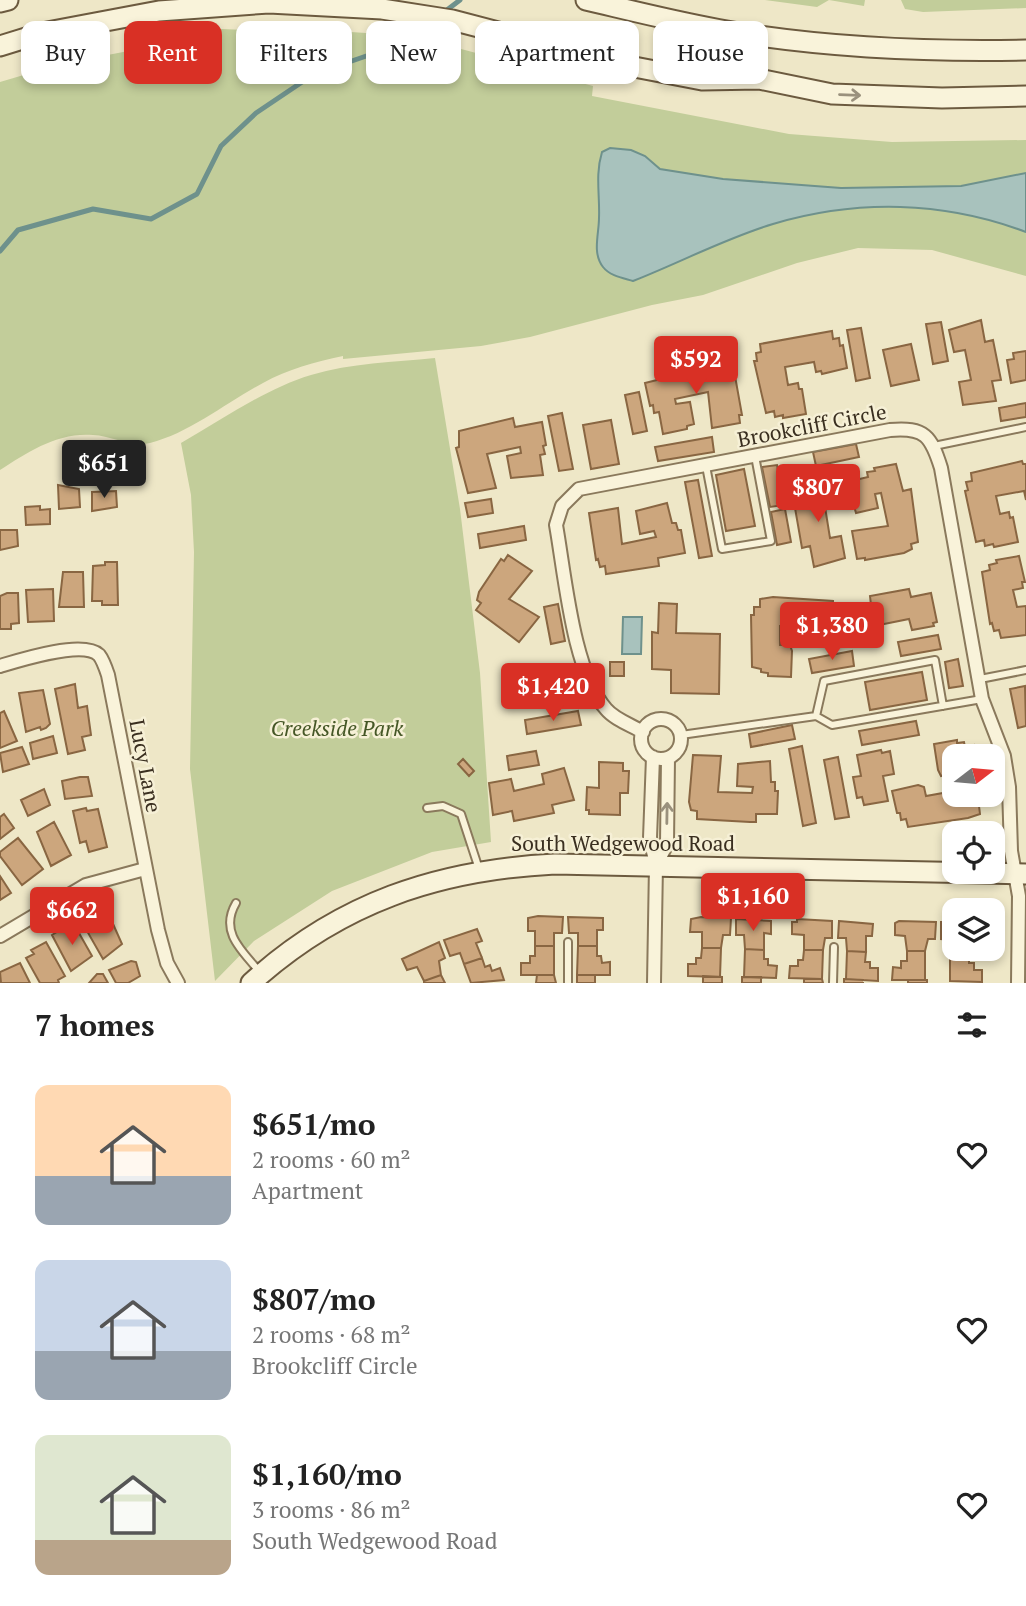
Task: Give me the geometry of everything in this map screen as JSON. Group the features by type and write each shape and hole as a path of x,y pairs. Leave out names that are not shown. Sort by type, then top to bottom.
{"main road":[{"path":"0,2 8,0"},
{"path":"586,0 726,31 848,47 960,51 1026,50"},
{"path":"0,46 42,33 159,11 269,3 382,9 452,20 629,66 702,80 759,79 832,94 942,98 1026,96"},
{"name":"South Wedgewood Road","path":"256,978 277,959 345,914 399,892 480,871 555,864 1021,873"}],"street":[{"name":"Brookcliff Circle","path":"642,732 608,712 595,695 583,668 556,525 562,506 579,489 909,428 921,431 934,446"},
{"path":"934,446 941,468 982,699 1006,766 1021,873 1018,983"},
{"name":"Lucy Lane","path":"0,666 71,650 92,651 100,656 108,676 145,869 167,963 178,983"},
{"path":"654,983 656,865 650,844 653,757 642,744 642,732 650,722 663,719 675,724 681,735 680,746 668,758 667,844 656,865"},
{"path":"653,757 668,758"},
{"path":"0,936 86,885 145,869"}],"lane":[{"path":"934,446 1026,427"},
{"path":"706,466 722,549 771,541 755,456"},
{"path":"816,716 824,681 935,660 943,706"},
{"path":"980,679 1026,670"},
{"path":"681,735 816,716 832,726 982,699"},
{"path":"427,808 443,806 461,814 480,871"},
{"path":"236,904 229,923 232,938 256,978"},
{"path":"568,942 568,983"},
{"path":"832,983 834,947"}],"green space":[{"path":"765,0 829,0 817,7"},
{"path":"829,0 865,0 864,6"},
{"path":"901,0 1026,0 1026,8 923,12 905,9"},
{"path":"222,29 236,29 236,84 352,84 352,32 358,32 366,33 366,84 461,84 461,50 475,53 475,84 586,84 593,86 592,96 789,134 892,142 1026,140 1026,276 932,250 858,248 797,263 703,295 652,305 530,337 481,346 343,359 343,356 322,361 272,378 194,425 165,438 143,444 93,435 68,437 33,450 0,470 0,82 21,76 21,84 110,84 110,55 124,52 124,84 222,84"},
{"name":"Creekside Park","path":"435,358 460,509 480,673 491,842 432,852 332,891 254,941 215,981 190,769 194,552 191,495 181,443 261,396 311,375 357,365"}],"water":[{"path":"610,148 631,150 645,156 660,169 723,179 841,188 961,186 1026,173 1026,232 964,214 932,209 868,207 836,210 755,230 633,281 609,273 598,256 599,169 602,152"},
{"path":"623,617 642,617 641,654 622,654"}],"building":[{"path":"981,320 985,342 993,340 1001,380 992,381 996,401 963,405 959,382 971,380 965,350 954,352 949,330"},
{"path":"941,322 948,361 933,364 926,324"},
{"path":"861,328 870,378 856,381 847,330"},
{"path":"832,331 833,339 839,338 840,346 843,345 847,368 822,374 821,371 816,372 814,362 785,367 788,385 798,383 799,389 802,389 806,414 783,418 783,415 775,417 774,411 766,413 754,361 757,361 756,353 761,352 760,344"},
{"path":"911,344 919,380 891,386 883,350"},
{"path":"1026,351 1026,380 1011,383 1007,360 1014,359 1013,353"},
{"path":"724,361 725,369 731,368 732,376 735,376 742,415 739,415 740,423 712,428 708,392 675,399 676,404 690,402 694,424 687,426 687,429 663,434 659,412 654,413 653,405 650,406 645,383 673,376 671,369"},
{"path":"639,392 647,431 633,434 625,395"},
{"path":"1026,403 1026,417 1001,421 999,408"},
{"path":"562,413 573,469 559,471 548,416"},
{"path":"513,418 515,427 542,422 546,445 543,446 545,454 540,455 543,475 511,478 507,456 521,453 520,447 487,454 496,488 468,493 456,448 459,447 459,431"},
{"path":"611,420 619,464 591,469 583,425"},
{"path":"712,437 714,452 658,461 655,447"},
{"path":"856,444 859,457 816,466 813,452"},
{"path":"1022,461 1026,464 1026,500 1024,491 996,496 1000,514 1009,512 1010,518 1013,517 1018,542 994,547 993,544 985,546 984,540 976,542 965,491 968,490 966,482 972,481 971,473"},
{"path":"896,464 903,491 911,489 918,542 911,544 912,549 904,553 857,559 852,531 888,526 881,493 875,494 878,508 856,513 847,482 868,477 867,472 875,471 874,468"},
{"path":"777,465 784,505 770,507 762,467"},
{"path":"744,469 755,526 726,531 716,475"},
{"path":"698,480 712,556 699,558 685,482"},
{"path":"823,481 824,484 832,483 836,505 825,507 830,538 841,536 845,558 814,567 810,546 802,548 795,508 803,507 799,486"},
{"path":"58,485 79,489 80,507 59,509"},
{"path":"116,491 117,507 92,511 92,492"},
{"path":"491,499 493,513 468,517 465,503"},
{"path":"667,503 672,523 676,523 678,530 681,530 685,553 658,558 659,566 606,574 605,566 600,567 598,559 596,560 589,513 618,508 622,544 656,537 654,531 640,534 636,511"},
{"path":"40,506 40,510 50,509 50,524 26,525 25,507"},
{"path":"785,509 791,542 777,545 771,512"},
{"path":"524,526 526,540 480,548 478,534"},
{"path":"0,530 17,530 18,546 0,550"},
{"path":"508,555 532,571 509,599 539,617 519,642 476,610 481,603 477,600 479,592 501,559 504,561"},
{"path":"1019,556 1025,582 1022,582 1023,588 1013,590 1017,607 1026,606 1026,635 1001,638 999,630 994,631 992,623 990,624 982,572 990,570 989,565 997,563 996,560"},
{"path":"105,562 117,562 118,605 102,605 102,601 92,601 93,566 105,565"},
{"path":"63,572 83,572 84,607 59,607"},
{"path":"53,589 54,621 28,622 26,590"},
{"path":"909,589 911,597 931,593 937,622 933,623 934,626 912,630 909,619 879,625 881,636 856,640 850,608 871,605 870,596"},
{"path":"18,593 19,623 11,624 11,629 0,629 0,596"},
{"path":"773,597 833,601 833,609 839,609 838,617 842,617 841,640 815,641 815,637 809,637 809,627 780,626 780,645 790,645 792,651 791,677 768,676 768,673 761,672 761,669 752,667 751,615 754,615 754,607 760,607 760,599"},
{"path":"659,603 677,604 676,633 720,634 719,694 671,693 671,670 652,669 652,632 658,633"},
{"path":"558,604 565,641 551,644 544,607"},
{"path":"938,635 941,649 901,656 898,642"},
{"path":"852,651 854,666 812,673 809,659"},
{"path":"958,659 963,686 949,688 945,662"},
{"path":"610,662 624,662 624,676 610,676"},
{"path":"922,672 927,700 870,710 865,682"},
{"path":"75,684 78,708 87,706 91,735 82,737 85,750 68,754 55,689"},
{"path":"1025,686 1026,726 1018,728 1010,689"},
{"path":"43,690 50,724 41,730 40,727 26,732 19,693"},
{"path":"4,711 17,741 0,748 0,713"},
{"path":"578,711 581,725 527,734 525,720"},
{"path":"916,721 919,735 862,745 859,731"},
{"path":"792,725 795,739 751,747 749,734"},
{"path":"53,736 57,753 33,759 30,743"},
{"path":"957,740 957,743 964,742 964,744 942,744 942,776 938,770 934,744"},
{"path":"802,746 816,823 803,826 789,749"},
{"path":"22,747 29,764 3,772 0,753"},
{"path":"881,750 882,753 890,751 894,774 883,776 888,801 864,805 862,797 857,798 853,777 861,776 857,755"},
{"path":"536,751 539,765 509,770 507,756"},
{"path":"693,755 721,756 718,792 752,793 753,787 737,786 738,764 770,761 771,782 775,782 775,791 778,791 777,814 756,814 756,822 697,819 697,811 691,810 689,802"},
{"path":"838,757 849,817 835,819 824,760"},
{"path":"463,759 474,771 469,776 458,764"},
{"path":"599,762 623,763 623,771 629,771 628,793 620,793 620,815 589,814 589,810 586,810 587,787 599,788"},
{"path":"564,768 574,800 552,805 554,813 514,821 512,811 493,815 489,783 511,779 514,791 544,784 542,774"},
{"path":"88,777 92,796 65,799 62,781"},
{"path":"918,785 924,787 926,796 942,793 942,807 979,807 980,814 908,827 906,819 901,820 900,813 897,813 892,791"},
{"path":"44,789 50,805 28,816 21,800"},
{"path":"86,808 87,811 98,809 107,847 89,852 86,841 80,843 73,811"},
{"path":"4,814 14,828 0,839 0,817"},
{"path":"54,822 71,855 51,866 37,832"},
{"path":"18,838 43,869 22,885 0,856 0,852"},
{"path":"0,876 11,893 0,900"},
{"path":"109,915 122,944 103,959 83,924 94,918 96,922"},
{"path":"563,917 562,933 554,933 554,946 535,946 535,931 528,931 528,918"},
{"path":"568,917 603,918 603,930 597,930 597,946 578,946 578,933 569,933"},
{"path":"731,918 730,935 723,935 721,948 702,948 702,932 690,932 691,919"},
{"path":"736,919 771,921 771,934 764,933 764,950 745,949 744,935 736,935"},
{"path":"797,919 832,921 832,938 825,938 823,950 804,950 804,935 792,934 792,922 797,922"},
{"path":"839,921 873,924 872,936 866,936 866,952 847,951 846,938 838,938"},
{"path":"936,922 935,939 928,939 925,951 907,951 905,936 895,935 895,923"},
{"path":"75,926 92,956 71,971 52,935 65,927 67,931"},
{"path":"477,929 482,941 476,943 482,958 464,964 460,953 450,956 444,940"},
{"path":"46,942 65,976 58,980 59,983 40,983 26,958 34,954 31,950"},
{"path":"439,942 445,958 439,961 441,975 424,981 417,967 407,970 402,959"},
{"path":"535,946 554,946 554,975 521,975 521,963 530,963 530,956 535,956"},
{"path":"578,946 597,946 597,956 601,956 602,963 610,962 610,975 577,975"},
{"path":"702,948 721,948 720,977 688,976 688,964 696,964 696,958 701,958"},
{"path":"745,949 764,950 764,959 768,959 768,965 777,966 776,978 744,977"},
{"path":"804,950 823,950 822,979 789,978 790,966 798,966 798,960 803,960"},
{"path":"847,951 866,952 865,962 870,962 870,968 878,968 878,981 846,979"},
{"path":"907,951 925,951 925,980 892,980 893,967 901,968 901,961 907,961"},
{"path":"482,958 485,967 490,965 492,971 500,968 504,980 471,983 464,964"},
{"path":"131,961 136,962 140,976 128,983 116,983 109,970"},
{"path":"950,961 969,961 974,963 974,970 982,970 982,982 950,981"},
{"path":"20,963 30,983 1,983 0,972"},
{"path":"97,974 103,974 108,983 89,983"},
{"path":"441,975 445,983 424,983 424,981"},
{"path":"537,975 554,975 556,983 536,983"},
{"path":"577,975 595,975 595,983 577,983"},
{"path":"703,976 722,977 722,983 703,983"},
{"path":"742,977 761,977 761,983 742,983"},
{"path":"804,979 822,979 823,983 804,983"},
{"path":"844,979 863,980 863,983 844,983"},
{"path":"908,980 927,980 927,983 908,983"}],"waterway":[{"path":"443,13 460,0"},
{"path":"0,251 18,230 93,209 151,219 197,194 221,146 256,113 314,74 366,56"}]}
